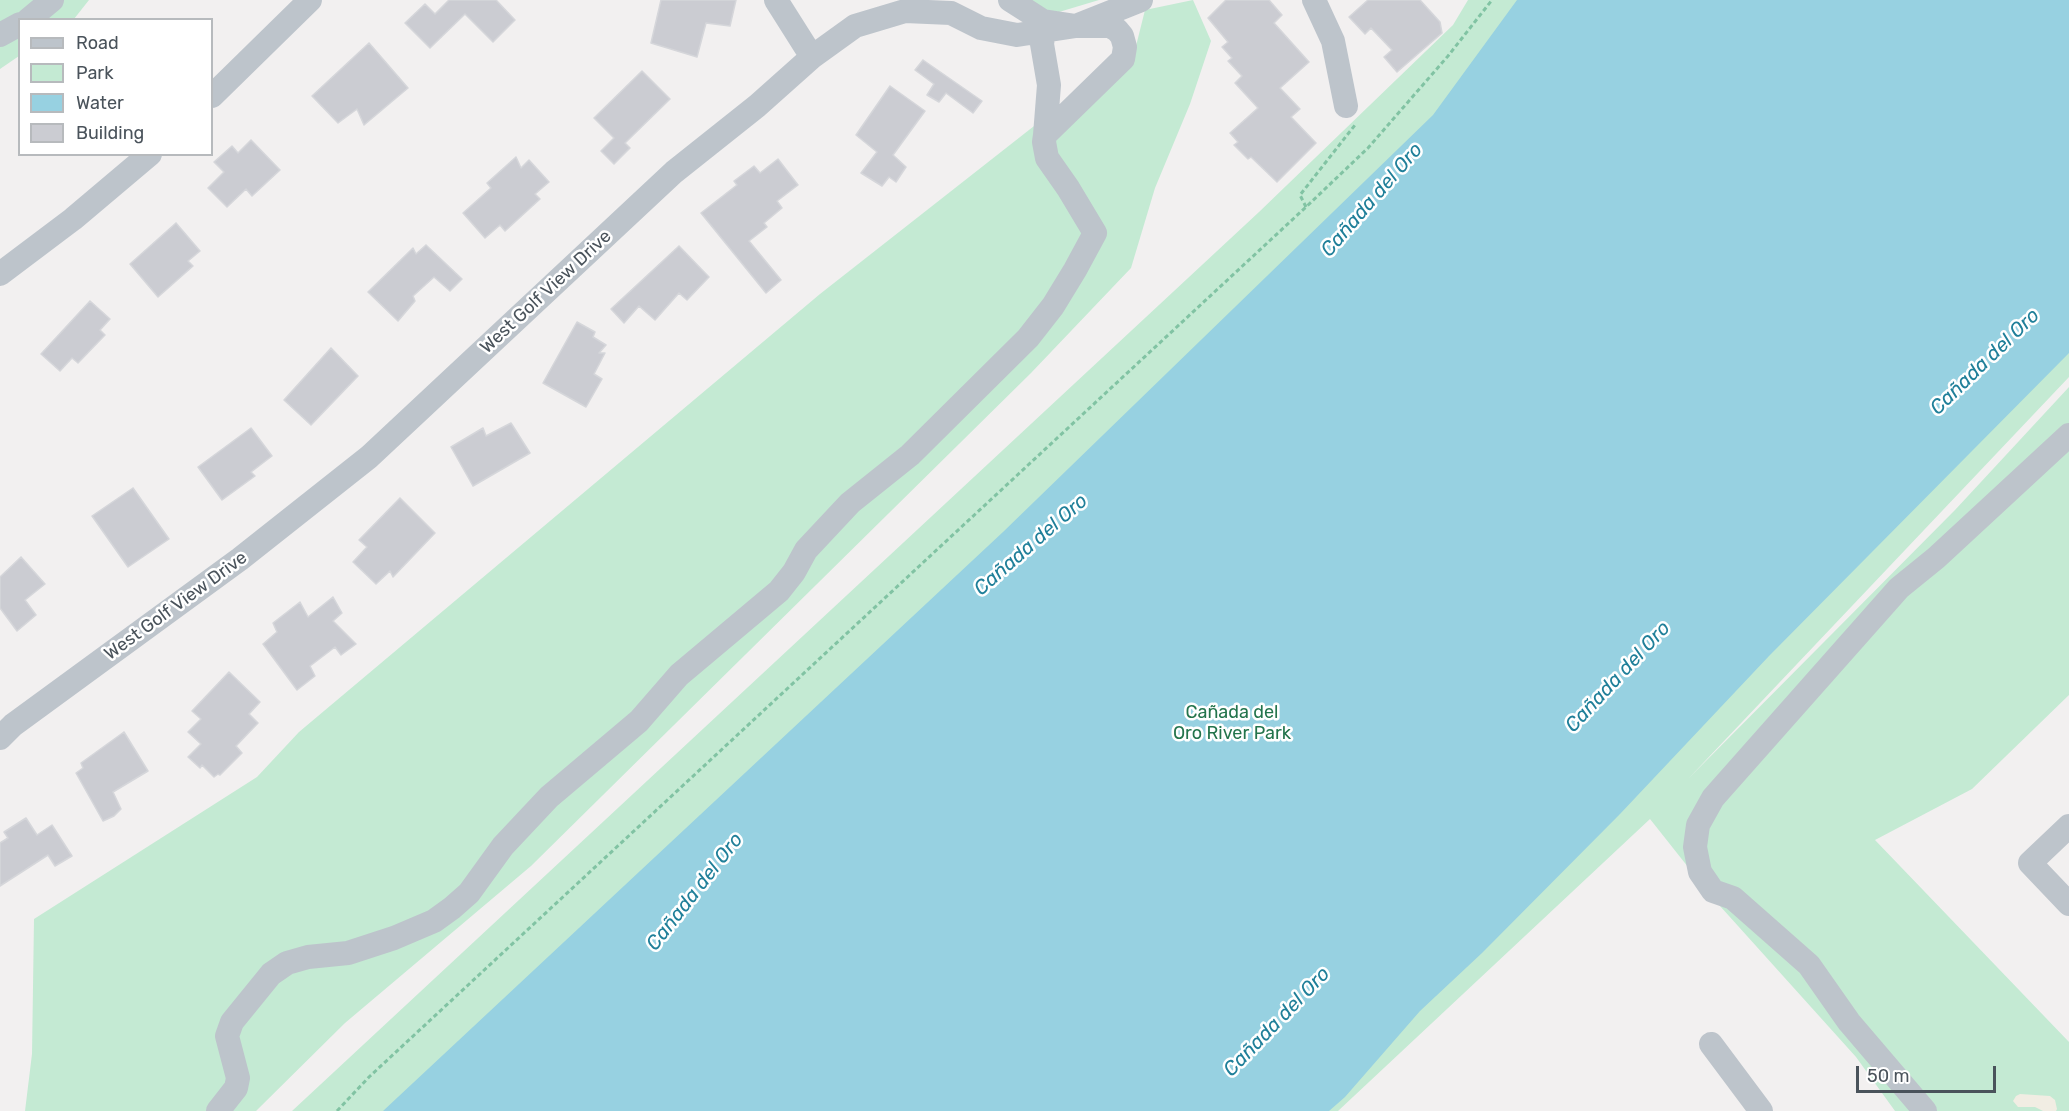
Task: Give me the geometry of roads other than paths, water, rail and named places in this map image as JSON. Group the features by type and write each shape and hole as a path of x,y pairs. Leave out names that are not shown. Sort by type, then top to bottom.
{"street":[{"path":"30,18 52,0"},
{"path":"213,95 310,0"},
{"path":"776,0 812,57"},
{"path":"218,1111 236,1089 238,1078 227,1036 232,1022 271,974 286,963 308,957 348,953 394,938 434,921 453,908 469,893 502,846 549,797 639,721 679,675 779,591 794,572 806,550 850,503 910,455 1028,338 1070,279 1095,233 1047,158 1045,135 1049,85 1042,44 1043,26 1010,0"},
{"name":"West Golf View Drive","path":"0,738 22,718 240,559 369,457 674,172 757,106 812,57 855,26 905,11 951,14 981,28 1017,34 1043,26 1076,26 1141,0"},
{"path":"1314,0 1333,41 1346,106"},
{"path":"0,35 18,25"},
{"path":"1045,135 1123,59 1125,47 1122,36 1117,30 1110,26 1076,26"},
{"path":"0,274 74,219 148,156"},
{"path":"1925,1111 1849,1022 1809,965 1733,898 1713,891 1700,872 1695,847 1698,825 1713,798 1899,588 1936,558 2069,435"},
{"path":"2069,826 2030,863 2069,904"},
{"path":"1711,1044 1750,1107"}],"water":[{"name":"Cañada del Oro River Park","path":"1517,0 2069,0 2069,353 1769,656 1620,814 1482,953 1420,1011 1345,1097 1329,1111 383,1111 1003,532 1433,115"}],"water label":[{"name":"Cañada del Oro","path":"1372,200"},
{"name":"Cañada del Oro","path":"1985,362"},
{"name":"Cañada del Oro","path":"1031,545"},
{"name":"Cañada del Oro","path":"1618,677"},
{"name":"Cañada del Oro","path":"695,892"},
{"name":"Cañada del Oro","path":"1277,1022"}]}
